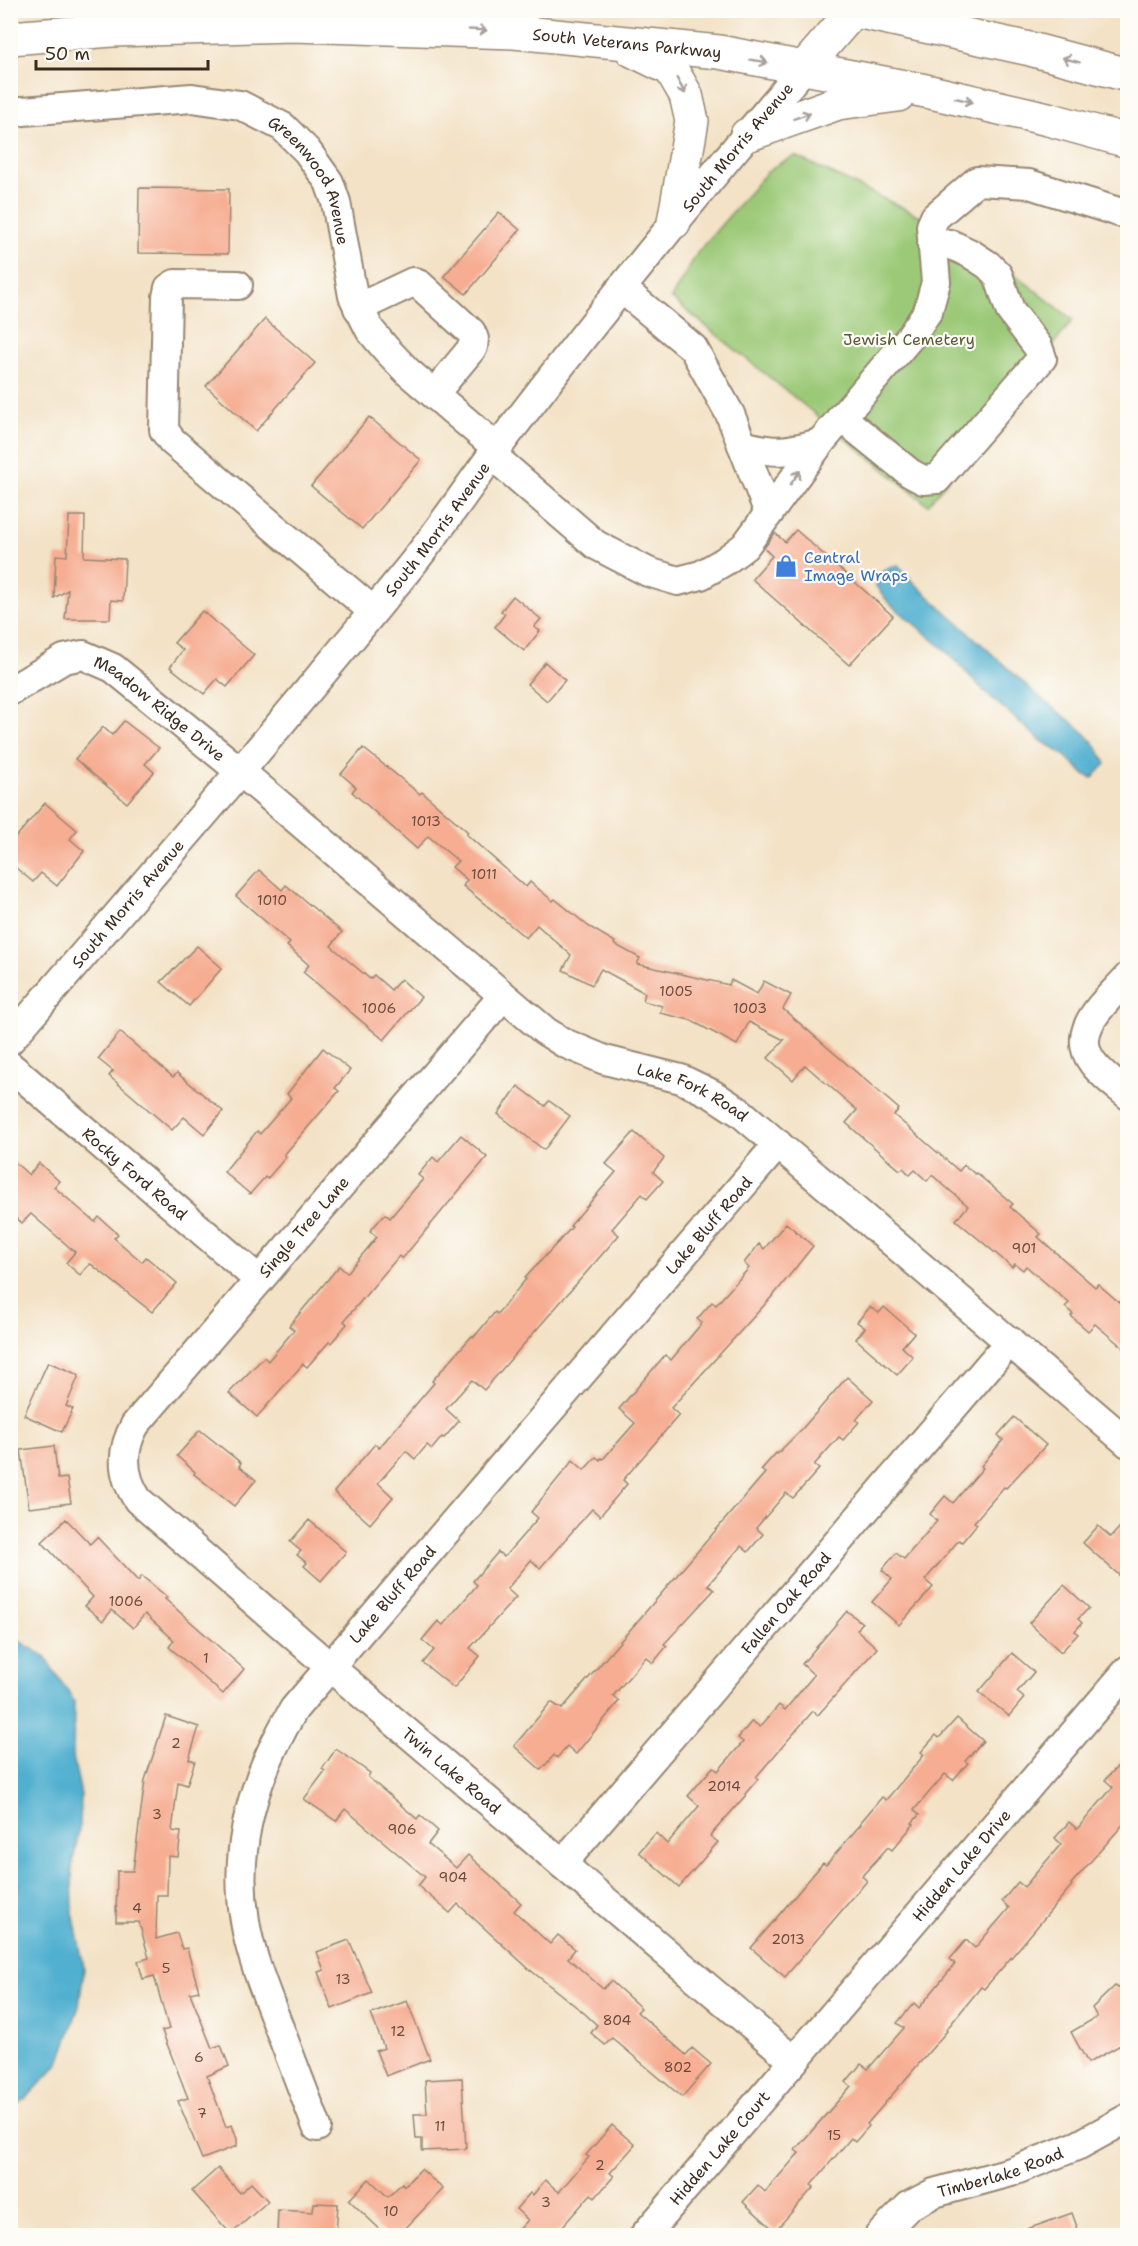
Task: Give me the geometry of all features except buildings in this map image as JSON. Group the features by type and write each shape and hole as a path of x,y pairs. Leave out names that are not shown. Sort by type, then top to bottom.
{"main road":[{"name":"South Morris Avenue","path":"804,68 853,11"},
{"path":"853,11 1030,49 1128,75"},
{"name":"South Veterans Parkway","path":"10,38 112,30 325,25 514,32 719,52 926,91 1048,119 1128,141"},
{"path":"617,42 671,69 686,95 692,121 674,222"},
{"path":"747,135 838,104 926,91"}],"street":[{"name":"South Morris Avenue","path":"10,1041 241,772 416,560 494,451 621,288 804,68"},
{"name":"Greenwood Avenue","path":"10,112 192,98 240,105 283,128 307,150 329,182 336,202 348,276 358,308 370,330 386,350 596,544 648,572 678,581 701,575 745,546 840,417 910,336 928,311 936,282 931,226 935,218 977,182 1029,184 1128,215"},
{"path":"840,417 910,473 923,480 937,479 1042,358 1038,347 1010,310 998,275 971,254 950,244 932,245"},
{"path":"358,308 413,282 420,285 471,332 474,339 473,347 434,394"},
{"path":"238,285 175,284 169,288 166,297 164,430 172,441 373,611"},
{"path":"621,288 693,348 730,414 769,513"},
{"path":"742,445 769,452 791,450 820,443"},
{"name":"Meadow Ridge Drive","path":"10,691 64,659 82,655 113,668 241,772"},
{"name":"Lake Fork Road","path":"241,772 504,996 564,1043 604,1060 681,1079 712,1094 741,1113 1128,1443"},
{"path":"1128,977 1088,1023 1083,1042 1092,1062 1128,1095"},
{"name":"Single Tree Lane","path":"124,1467 126,1446 135,1425 504,996"},
{"name":"Rocky Ford Road","path":"10,1066 259,1280"},
{"name":"Lake Bluff Road","path":"317,2127 255,1962 244,1921 241,1870 247,1820 266,1762 294,1709 778,1144"},
{"name":"Fallen Oak Road","path":"562,1864 1010,1341"},
{"name":"Twin Lake Road","path":"124,1467 131,1490 138,1500 330,1667 794,2061"},
{"name":"Hidden Lake Drive","path":"794,2061 1128,1670"},
{"name":"Hidden Lake Court","path":"644,2235 794,2061"},
{"name":"Timberlake Road","path":"879,2235 909,2206 933,2193 1011,2172 1079,2145 1128,2118"}],"green space":[{"name":"Jewish Cemetery","path":"795,156 974,242 1073,320 928,505 671,298 698,252 766,173"},
{"path":"11,1874 18,1881 17,1896 11,1903"}],"water":[{"path":"898,565 911,580 1020,680 1093,742 1106,764 1092,778 1085,775 1064,755 1040,740 985,692 944,649 888,602 876,586 877,581 883,571"},
{"path":"11,1638 44,1656 74,1701 73,1757 81,1795 80,1824 72,1867 73,1912 84,1968 79,2006 59,2063 26,2099 11,2108 10,1903 17,1896 18,1882 10,1874"}],"place":[{"name":"Central Image Wraps","path":"786,566"}]}
